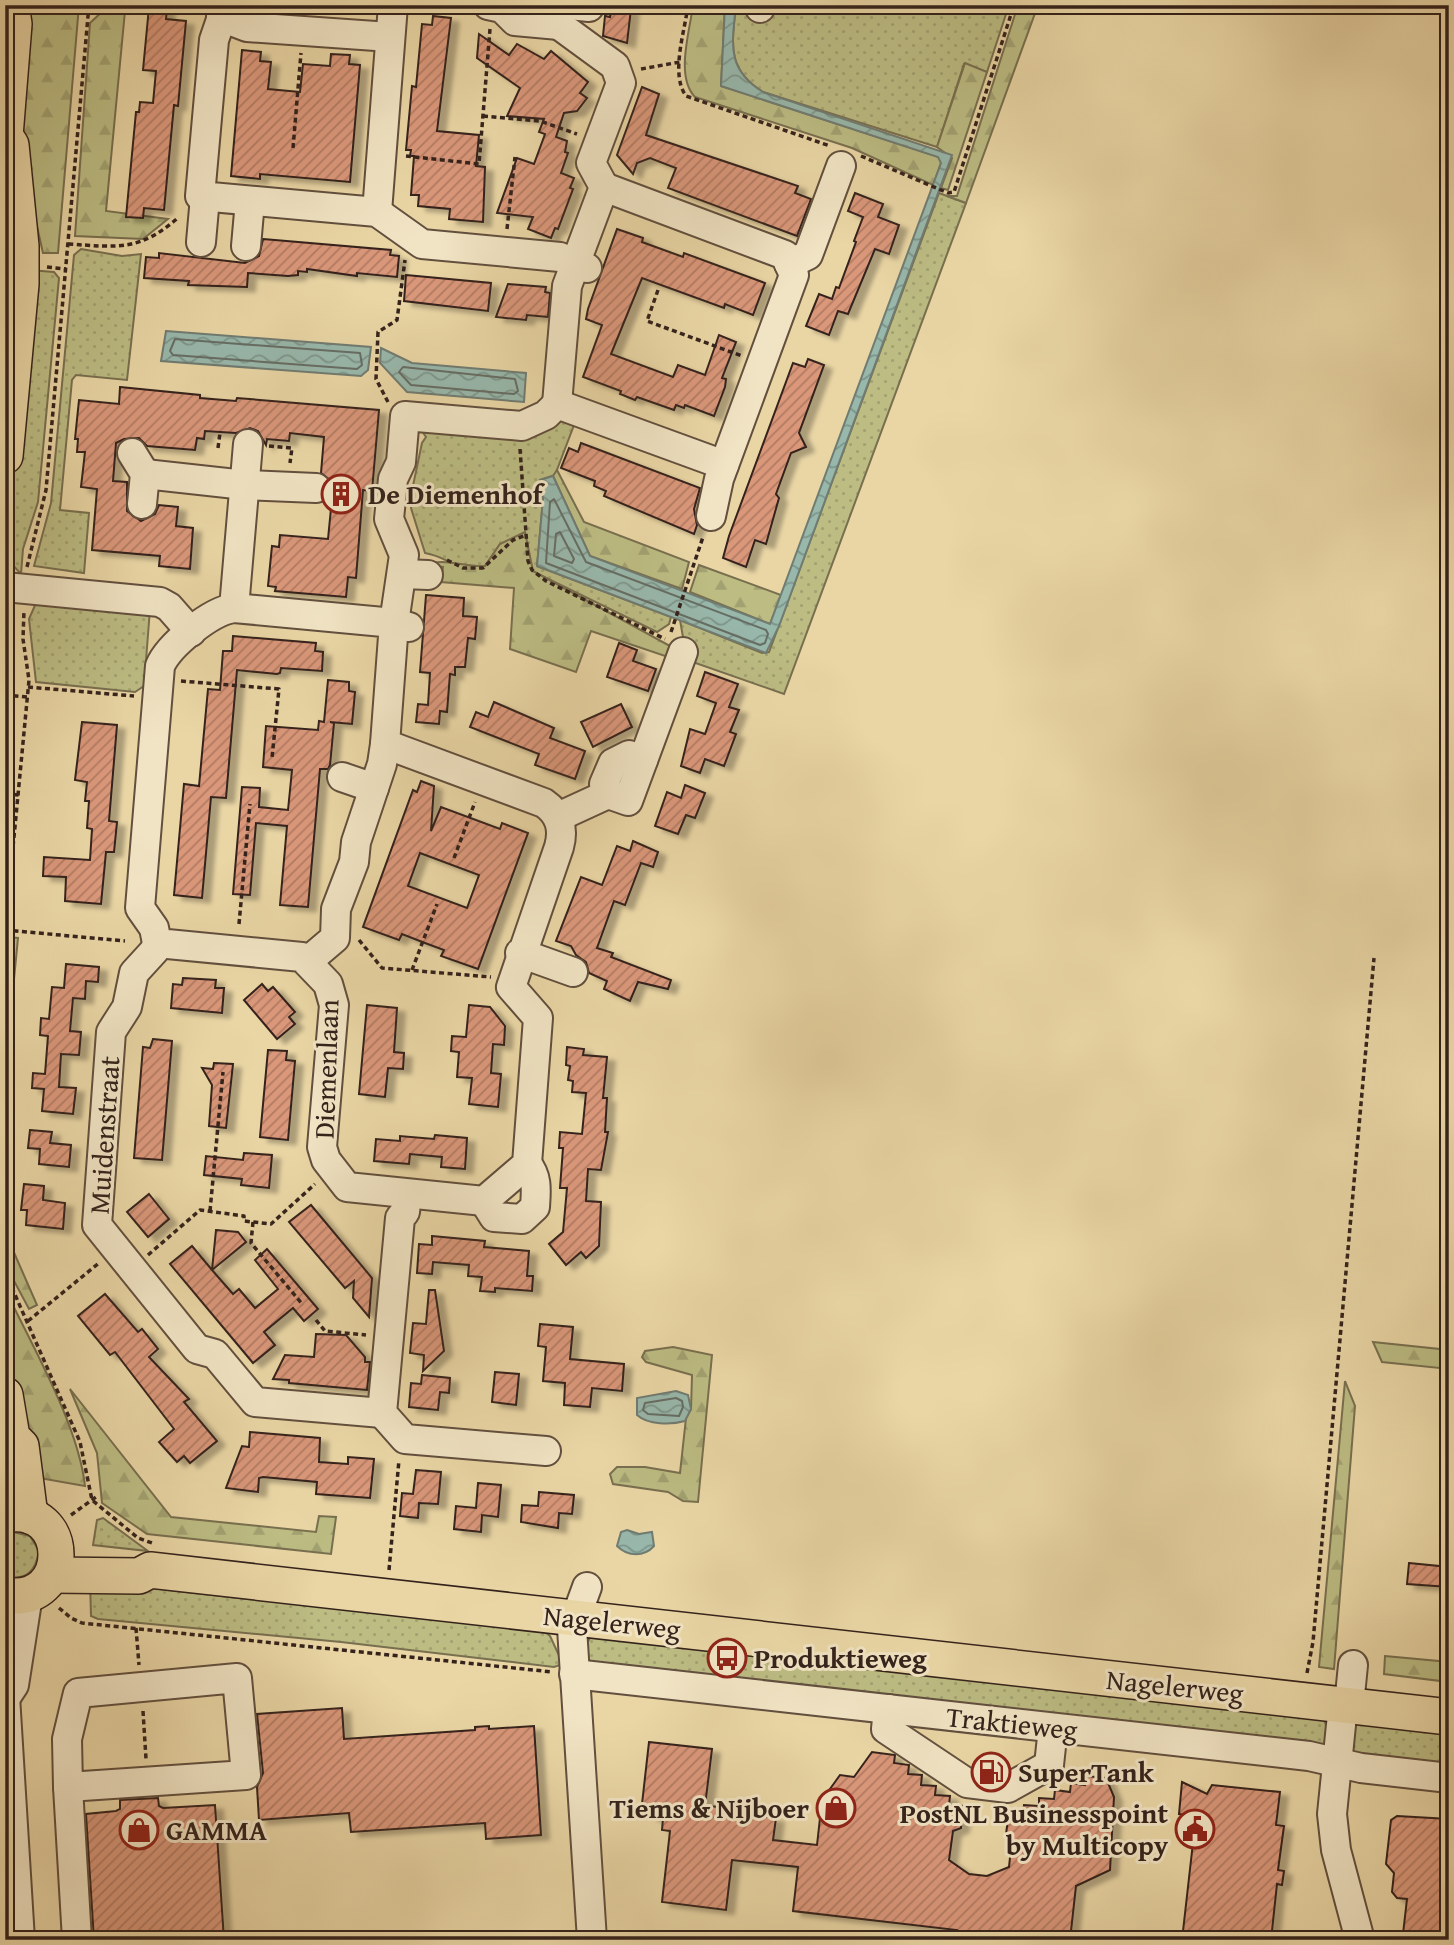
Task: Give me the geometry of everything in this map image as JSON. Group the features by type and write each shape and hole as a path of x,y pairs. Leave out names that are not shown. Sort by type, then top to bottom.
{"main road":[{"path":"5,456 21,284 21,246 11,145 5,136 16,11"},
{"path":"5,1395 9,1441 21,1446 18,1515 46,1527 45,1572"},
{"name":"Nagelerweg","path":"45,1572 80,1552 141,1562 158,1557 580,1603 1449,1717"}],"street":[{"path":"377,212 393,5"},
{"path":"489,13 502,8 515,21 570,11 615,66 621,83 591,163 604,187 785,255 794,275 724,465 711,516"},
{"path":"201,242 200,199 218,10 247,27 390,37"},
{"path":"789,264 808,255 845,156"},
{"path":"571,402 567,265 604,187"},
{"path":"200,199 377,212 422,244 510,252 567,265"},
{"path":"246,246 250,201"},
{"path":"401,631 232,613 213,615 173,648 160,666 140,903 156,932 173,950 297,963 335,938 336,909 354,862 356,842 382,764 401,631 424,569 404,555 389,519 393,479 401,462 405,416 522,426 571,402 724,465"},
{"path":"232,613 245,485 258,447"},
{"path":"142,504 138,463 245,485 316,488"},
{"path":"15,596 160,602 167,605 191,632"},
{"path":"384,744 544,803 558,817 608,794 628,801 643,761 676,646"},
{"path":"342,777 374,788"},
{"name":"Diemenlaan","path":"297,963 334,1005 322,1147 326,1160 347,1187 484,1201 494,1217 522,1219 535,1207 536,1195 536,1175 527,1164 538,1018 511,987 520,953 559,846 562,830 558,817"},
{"name":"Muidenstraat","path":"173,950 155,950 134,973 127,1007 114,1030 97,1225 197,1349 215,1354 256,1402 382,1413"},
{"path":"520,953 573,972"},
{"path":"484,1201 527,1164"},
{"path":"362,1188 399,1231"},
{"path":"407,1194 399,1231 382,1413 405,1439 546,1451"},
{"path":"20,1940 9,1811 6,1696 13,1685 45,1572"},
{"path":"580,1603 565,1673 592,1940"},
{"path":"1353,1665 1350,1695 1343,1705 1332,1814 1334,1838 1360,1940"},
{"name":"Traktieweg","path":"565,1673 1309,1756 1449,1778"},
{"path":"68,1787 246,1776 237,1678 78,1693 67,1739 68,1787 77,1940"},
{"path":"888,1709 886,1729 967,1783 1008,1788 1048,1765 1054,1728"}],"path":[{"path":"27,570 47,490 89,5"},
{"path":"177,5 218,10"},
{"path":"688,5 680,62 680,86 690,99 948,193 954,192 1014,5"},
{"path":"409,157 479,164 489,13"},
{"path":"293,148 301,51"},
{"path":"631,71 680,62"},
{"path":"483,116 540,121 583,136"},
{"path":"510,252 515,157"},
{"path":"68,244 122,247 161,234 200,199"},
{"path":"394,412 376,377 378,332 397,320 405,258"},
{"path":"61,260 66,260"},
{"path":"658,289 647,321 744,357"},
{"path":"218,447 220,433"},
{"path":"521,441 528,561 535,572 676,646"},
{"path":"258,447 292,448 290,462"},
{"path":"673,625 711,516"},
{"path":"424,569 478,569 490,563 513,540 526,535"},
{"path":"15,596 29,670 5,931 125,941"},
{"path":"194,681 279,689 272,758"},
{"path":"28,687 145,696"},
{"path":"5,695 27,697"},
{"path":"5,794 19,795"},
{"path":"454,858 476,798"},
{"path":"239,924 250,804"},
{"path":"412,970 437,904"},
{"path":"354,933 382,968 491,976"},
{"path":"1307,1668 1313,1642 1374,958"},
{"path":"210,1211 223,1072"},
{"path":"143,1258 200,1210 244,1216 244,1221 271,1224 320,1180"},
{"path":"253,1222 251,1243 303,1305"},
{"path":"28,1321 34,1320 106,1258"},
{"path":"5,1272 80,1443 94,1499 158,1557"},
{"path":"316,1320 325,1331 367,1336"},
{"path":"389,1570 400,1450"},
{"path":"94,1499 45,1572 71,1618 82,1623 565,1673"},
{"path":"376,1568 403,1571"}],"green space":[{"path":"28,5 79,5 58,253 43,253 17,138"},
{"path":"693,5 725,5 721,86 939,157 941,163 933,185 852,148 695,97 689,88 685,66"},
{"path":"736,5 1009,5 987,72 964,64 937,147 763,92 751,83 737,65 733,44"},
{"path":"1018,5 1038,5 966,203 947,196 957,196"},
{"path":"105,9 125,11 106,211 168,219 143,239 75,236 90,23"},
{"path":"965,63 987,72 948,190 941,188 952,158 937,147"},
{"path":"939,193 966,203 784,694 687,660 680,620 762,653 769,652"},
{"path":"81,249 122,256 141,254 127,380 76,375 72,380 60,510 89,513 84,573 34,566 51,503 74,255"},
{"path":"29,270 54,272 59,278 38,502 23,549 21,574 8,560 5,532"},
{"path":"557,419 574,425 555,475 540,480 543,499 537,566 671,617 669,624 657,632 532,571 500,544 485,566 465,567 425,553 411,508 411,495 422,443 426,437 422,431"},
{"path":"557,470 584,522 689,562 682,589 590,556 553,476"},
{"path":"525,532 533,571 670,646 674,659 591,631 576,672 510,649 514,588 441,582 443,567 426,566 446,562 485,566 500,544"},
{"path":"699,565 781,595 770,624 690,592"},
{"path":"36,603 150,609 144,686 135,692 36,682 29,619"},
{"path":"7,937 18,938 5,1072 5,953"},
{"path":"5,1232 37,1305 29,1309 5,1264"},
{"path":"5,1289 64,1411 81,1462 85,1486 39,1478 26,1422 5,1357"},
{"path":"1373,1342 1449,1350 1449,1369 1382,1362"},
{"path":"673,1347 712,1355 698,1502 683,1501 668,1492 613,1484 610,1474 617,1467 645,1467 680,1473 686,1418 691,1409 692,1375 646,1362 642,1357 645,1351"},
{"path":"1345,1381 1355,1406 1334,1669 1319,1667"},
{"path":"70,1389 171,1517 316,1532 319,1516 336,1517 331,1554 147,1534 102,1503 97,1453"},
{"path":"103,1518 148,1551 93,1545 97,1520"},
{"path":"13,1532 30,1536 39,1551 29,1573 19,1577 5,1575 5,1534"},
{"path":"90,1581 257,1600 534,1623 550,1636 563,1664 554,1667 341,1642 98,1619 91,1616"},
{"path":"601,1631 1324,1720 1327,1727 1325,1745 588,1663 584,1648 590,1638"},
{"path":"1385,1656 1449,1662 1449,1682 1384,1674"},
{"path":"1355,1724 1449,1727 1449,1769 1362,1760 1350,1750"}],"water":[{"path":"725,5 736,5 733,44 737,65 751,83 763,92 952,155 779,626 766,653 537,566 543,499 540,480 553,476 590,556 770,624 941,163 938,157 721,86"},
{"path":"166,331 371,347 368,370 361,376 161,361"},
{"path":"381,348 412,363 526,373 524,402 407,392 380,363"},
{"path":"676,1391 688,1395 691,1409 685,1421 660,1423 647,1421 637,1415 637,1398"},
{"path":"627,1530 639,1534 652,1532 654,1546 641,1554 621,1550 617,1546 621,1532"}],"building":[{"path":"149,7 167,9 166,19 186,21 178,106 174,105 164,210 144,208 143,218 126,217 136,112 139,112 140,102 153,103 156,71 143,70"},
{"path":"612,7 631,9 627,43 603,36 605,16 610,17"},
{"path":"433,16 451,18 437,131 479,135 476,166 485,167 483,222 449,219 450,209 418,206 419,195 411,195 414,156 410,156 411,150 406,150 412,86 416,87 422,24 432,25"},
{"path":"479,34 509,55 517,44 544,59 551,51 588,82 580,93 587,98 577,111 564,113 556,137 567,141 565,152 568,153 561,173 574,178 570,188 573,189 558,229 555,228 551,238 528,229 533,217 497,213 517,158 534,164 545,134 539,132 544,119 507,116 520,88 477,58"},
{"path":"242,50 261,52 260,61 271,62 268,89 300,92 303,64 330,66 331,54 350,55 349,64 360,65 350,182 260,174 260,179 231,176"},
{"path":"642,87 659,94 646,135 798,186 795,193 811,199 797,236 668,188 676,168 650,158 637,163 633,174 617,155"},
{"path":"855,193 883,204 878,217 899,225 889,254 875,249 848,314 838,311 829,335 806,326 819,294 832,299 836,287 839,288 856,242 854,241 863,217 848,211"},
{"path":"617,229 643,238 642,242 683,257 684,253 765,283 753,315 725,304 724,308 642,278 611,354 673,377 678,365 705,375 719,335 736,342 722,378 726,379 725,387 714,416 685,405 684,408 676,405 674,410 637,397 635,400 620,394 621,391 583,377 602,325 586,319 588,309"},
{"path":"263,239 391,250 390,255 399,256 397,277 357,273 357,276 307,269 307,272 298,271 298,275 288,276 248,273 247,287 188,285 189,281 144,278 146,257 159,258 159,253 245,263 259,256"},
{"path":"406,275 491,283 488,311 404,301"},
{"path":"508,284 546,287 545,292 550,293 548,317 527,315 526,320 496,317"},
{"path":"808,359 824,365 799,433 806,447 791,453 776,494 779,498 766,544 755,540 746,567 723,558 729,536 793,363 805,367"},
{"name":"De Diemenhof","path":"120,387 200,395 200,398 236,401 237,398 379,410 372,491 363,490 356,578 348,577 346,597 275,591 276,587 268,586 272,546 279,547 280,535 328,539 333,488 330,480 321,473 324,437 290,433 289,441 267,439 266,445 258,431 250,428 236,433 205,431 204,439 197,438 195,450 147,446 139,438 124,439 116,443 113,481 127,482 127,511 141,521 155,514 159,505 178,507 176,526 193,528 190,569 159,566 160,556 92,550 97,489 81,487 85,452 77,452 78,439 75,439 79,400 119,404"},
{"path":"581,443 700,488 694,509 697,525 694,534 604,496 606,491 594,486 595,481 561,468 569,448 578,452"},
{"path":"426,595 464,598 463,616 477,617 475,639 468,638 465,667 455,667 455,675 450,674 447,712 440,711 439,724 416,722 418,704 428,705 430,673 420,672"},
{"path":"233,636 316,643 315,651 323,652 322,671 281,668 277,674 237,670 226,798 211,797 202,898 174,895 184,784 199,786 208,689 220,690 223,651 232,651"},
{"path":"619,643 637,650 633,661 656,669 648,691 607,677"},
{"path":"705,672 738,684 729,707 739,710 730,732 736,734 724,766 705,759 700,773 681,766 690,729 705,734 716,703 697,696"},
{"path":"328,680 349,682 349,691 355,692 352,724 330,722 334,723 330,765 328,769 320,769 308,907 280,905 287,826 256,823 250,895 233,894 242,787 260,788 259,807 288,810 292,770 263,767 266,726 318,730 319,721 324,722"},
{"path":"494,702 554,728 550,738 585,751 575,779 535,765 539,754 470,727 476,712 488,717"},
{"path":"621,704 632,727 593,747 581,722"},
{"path":"82,722 117,725 109,821 117,822 114,852 106,852 101,904 65,901 66,877 43,876 44,857 90,860 92,829 87,828 87,782 75,780"},
{"path":"421,781 434,786 431,831 441,807 500,829 502,823 528,833 478,969 441,956 444,950 402,934 399,940 363,927 413,790 417,792","holes":["420,853 479,875 467,908 408,886"]},
{"path":"685,785 705,793 695,818 686,815 678,834 655,826 667,792 681,798"},
{"path":"633,841 658,852 653,867 641,863 625,905 614,901 597,948 613,953 611,957 671,980 668,989 638,982 630,1001 604,989 607,981 589,973 586,962 576,955 571,946 556,941 581,877 602,885 617,846 630,851"},
{"path":"66,964 99,967 98,982 86,981 85,999 73,998 70,1031 81,1032 79,1055 61,1054 59,1087 76,1088 73,1114 42,1111 44,1089 32,1088 33,1073 45,1074 48,1036 40,1035 41,1018 49,1019 52,987 64,988"},
{"path":"183,978 216,980 215,988 224,988 222,1013 171,1008 173,984 182,985"},
{"path":"262,984 268,991 273,987 295,1012 289,1017 295,1024 277,1039 244,1000"},
{"path":"367,1005 397,1008 394,1052 404,1053 403,1069 388,1068 385,1097 359,1094"},
{"path":"469,1005 490,1007 505,1026 504,1045 493,1044 491,1073 501,1074 498,1107 469,1104 472,1078 457,1077 459,1052 451,1051 452,1036 466,1037"},
{"path":"153,1039 172,1041 162,1160 134,1158 143,1047 150,1048"},
{"path":"567,1047 584,1049 583,1055 607,1057 603,1098 607,1098 605,1132 608,1132 601,1170 588,1169 586,1201 601,1202 599,1246 586,1258 581,1252 566,1265 549,1244 563,1232 567,1188 560,1188 563,1148 559,1148 560,1132 582,1134 586,1093 572,1092 573,1081 568,1080 570,1066 566,1065"},
{"path":"268,1050 287,1051 286,1060 295,1061 288,1140 260,1137"},
{"path":"214,1063 233,1064 226,1128 209,1126 212,1085 202,1068 213,1069"},
{"path":"30,1130 52,1132 50,1143 71,1145 69,1167 39,1164 40,1149 28,1148"},
{"path":"435,1135 467,1138 465,1169 441,1167 442,1157 410,1154 409,1164 374,1161 376,1139 400,1141 400,1136 434,1139"},
{"path":"244,1153 272,1155 269,1188 241,1185 242,1179 204,1175 206,1156 243,1160"},
{"path":"24,1184 44,1186 43,1200 65,1203 63,1229 26,1225 27,1210 21,1210"},
{"path":"149,1194 169,1219 148,1237 127,1212"},
{"path":"311,1205 372,1278 369,1317 353,1298 354,1281 345,1288 289,1222"},
{"path":"216,1230 238,1232 246,1242 212,1270"},
{"path":"432,1236 485,1241 484,1247 529,1251 527,1276 533,1276 532,1291 495,1288 495,1292 480,1291 482,1277 468,1276 469,1265 433,1262 432,1274 417,1273 419,1244 432,1245"},
{"path":"192,1246 233,1294 239,1289 255,1308 278,1289 255,1260 267,1249 318,1309 304,1321 293,1308 264,1332 275,1345 253,1363 170,1264"},
{"path":"429,1290 435,1290 444,1351 423,1371 424,1355 410,1353 413,1323 426,1324"},
{"path":"105,1294 138,1332 142,1329 158,1349 149,1357 189,1399 184,1402 217,1441 190,1463 184,1456 177,1462 159,1442 174,1429 115,1352 110,1355 78,1316"},
{"path":"540,1324 573,1327 570,1359 624,1364 622,1391 592,1388 590,1407 564,1405 565,1383 543,1381 546,1347 538,1346"},
{"path":"316,1334 346,1335 365,1357 365,1362 370,1362 367,1390 289,1383 289,1380 273,1379 285,1355 314,1357"},
{"path":"495,1372 519,1374 516,1405 492,1402"},
{"path":"422,1375 450,1378 449,1393 440,1392 438,1410 409,1407 411,1383 421,1384"},
{"path":"250,1432 320,1438 319,1462 348,1464 348,1457 374,1459 370,1498 316,1494 317,1482 263,1477 259,1478 258,1492 226,1488 242,1446 249,1447"},
{"path":"416,1470 441,1472 438,1504 419,1503 418,1518 400,1516 402,1493 413,1494"},
{"path":"478,1483 501,1485 498,1517 482,1515 481,1532 454,1529 456,1506 476,1508"},
{"path":"539,1492 574,1495 572,1514 559,1513 558,1528 521,1522 522,1505 538,1506"},
{"path":"1409,1563 1449,1567 1449,1587 1407,1584"},
{"path":"342,1708 344,1739 475,1730 475,1727 489,1726 489,1729 534,1726 541,1835 486,1839 485,1823 351,1832 349,1813 259,1820 257,1787 263,1773 257,1714"},
{"path":"649,1742 712,1749 705,1806 721,1807 721,1812 776,1818 773,1840 817,1845 822,1800 840,1775 854,1777 872,1752 895,1755 894,1763 909,1765 908,1774 922,1775 921,1785 936,1786 935,1795 950,1796 949,1805 963,1806 961,1828 953,1831 949,1860 969,1874 987,1876 1009,1867 1012,1838 1006,1834 1009,1812 1023,1814 1024,1805 1039,1806 1039,1798 1054,1799 1055,1790 1070,1792 1071,1783 1085,1785 1086,1776 1106,1778 1114,1797 1110,1870 1076,1886 1070,1940 987,1933 986,1939 956,1936 957,1930 793,1911 798,1867 732,1860 726,1910 662,1902 670,1831 662,1830 663,1818 650,1816 652,1805 642,1804"},
{"path":"1182,1782 1207,1794 1212,1785 1280,1792 1276,1825 1284,1826 1278,1870 1284,1871 1282,1885 1277,1884 1271,1940 1182,1940 1196,1816 1179,1814"},
{"path":"158,1798 159,1806 163,1808 215,1805 224,1940 94,1940 86,1814 116,1811 120,1809 120,1800"},
{"path":"1397,1816 1449,1819 1449,1940 1403,1934 1407,1899 1397,1898 1392,1892 1394,1873 1386,1864 1391,1820"}],"place":[{"name":"De Diemenhof","path":"341,494"},
{"name":"Produktieweg","path":"727,1658"},
{"name":"SuperTank","path":"991,1772"},
{"name":"Tiems & Nijboer","path":"836,1808"},
{"name":"PostNL Businesspoint by Multicopy","path":"1195,1829"},
{"name":"GAMMA","path":"139,1830"}]}
